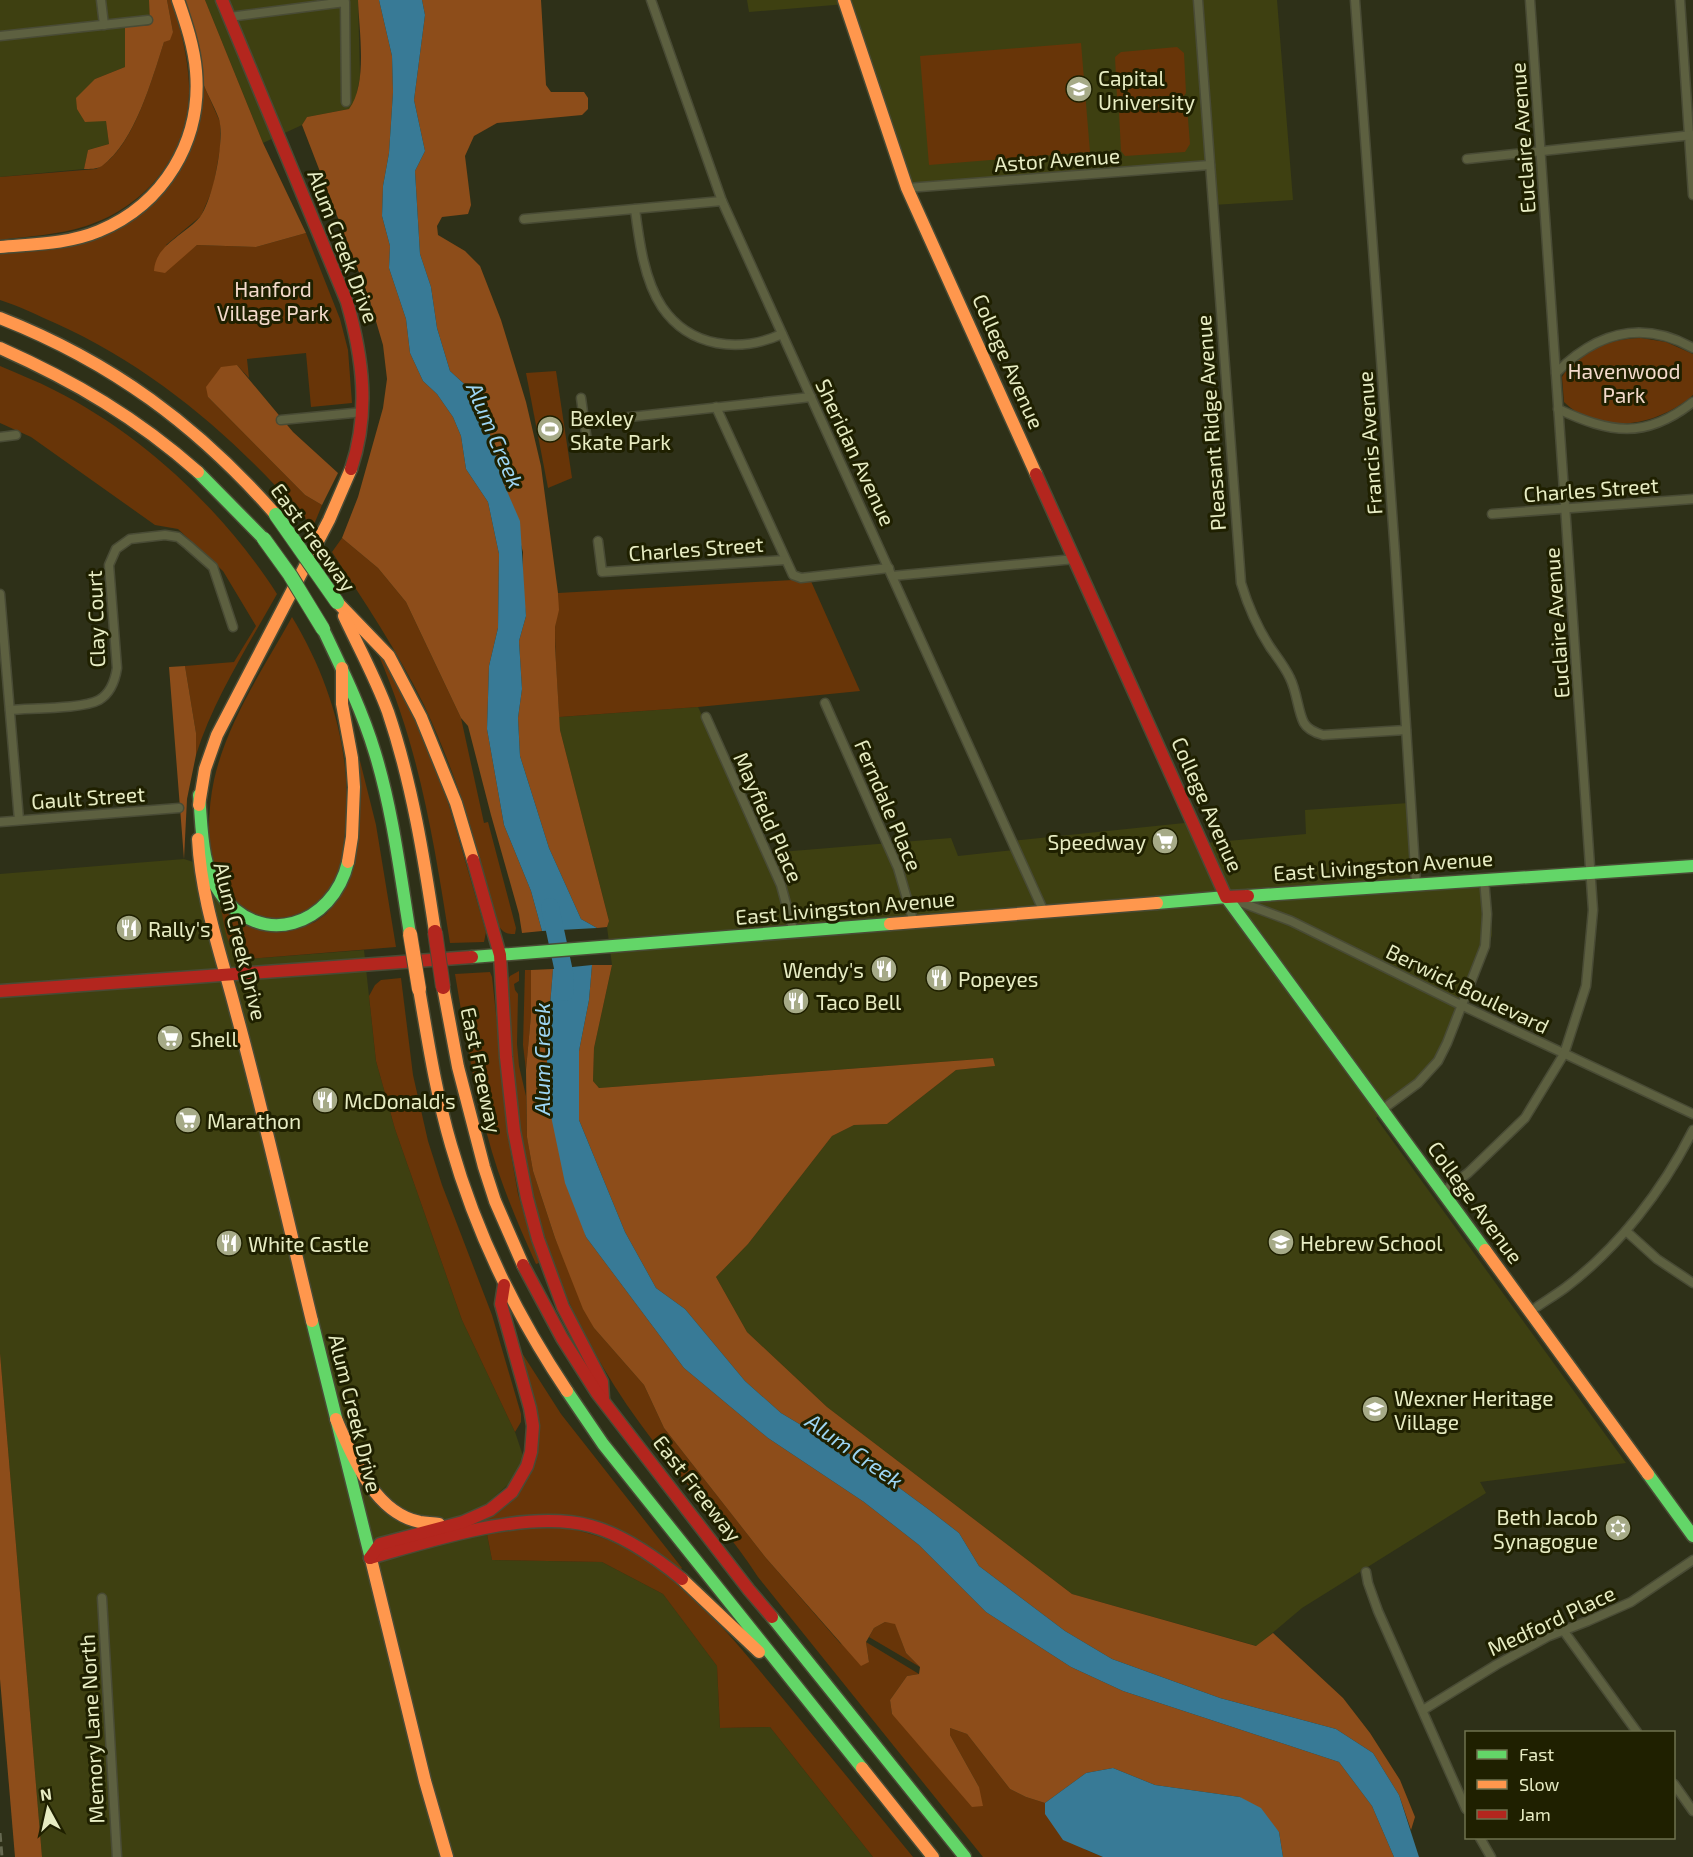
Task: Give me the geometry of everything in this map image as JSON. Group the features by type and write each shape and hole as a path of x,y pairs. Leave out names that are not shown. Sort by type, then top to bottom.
{"main road":[{"path":"0,247 58,241 98,231 136,212 163,186 177,166 194,118 196,73 192,48 178,0"},
{"name":"Alum Creek Drive","path":"222,0 347,302 358,343 363,412 351,467 335,508 224,717 207,761 200,795 198,842 202,892 236,1011 425,1781 447,1857"},
{"name":"College Avenue","path":"844,0 907,188 1226,897 1531,1311 1693,1536"},
{"name":"East Freeway","path":"0,318 67,346 136,386 165,408 227,462 276,515 337,603 376,682 403,765 422,848 443,987 471,1122 495,1201 517,1254 540,1300 576,1361 604,1401 749,1590 790,1637 965,1857"},
{"name":"East Freeway","path":"0,348 56,372 91,391 150,430 208,480 264,539 290,575 323,629 342,668 380,771 393,829 433,1067 450,1142 474,1215 504,1285 526,1327 577,1409 641,1493 933,1857"},
{"path":"337,603 389,657 421,717 456,803 500,955 508,1079 524,1188 538,1239 563,1307 602,1382 604,1401"},
{"path":"200,795 202,833 211,872 220,894 234,911 254,922 282,927 306,921 323,908 342,882 351,842 354,802 352,758 343,708 342,668"},
{"name":"East Livingston Avenue","path":"0,991 602,948 1226,897 1693,866"},
{"path":"370,1558 380,1544 477,1517 502,1502 519,1480 531,1452 533,1438 530,1408 501,1304 504,1285"},
{"path":"336,1419 357,1466 379,1498 400,1513 421,1522 435,1524 463,1522"},
{"path":"370,1558 515,1523 562,1521 588,1526 609,1533 645,1552 683,1579 805,1697"}],"street":[{"path":"101,0 104,26"},
{"name":"Sheridan Avenue","path":"651,0 722,201 1044,912"},
{"name":"Pleasant Ridge Avenue","path":"1198,0 1237,557 1247,605 1257,627 1291,679 1302,717 1308,727 1317,734 1323,735 1406,730"},
{"name":"Francis Avenue","path":"1355,0 1416,884"},
{"name":"Euclaire Avenue","path":"1443,1192 1468,1173 1525,1118 1564,1054 1586,986 1593,909 1530,0"},
{"path":"1680,0 1691,136 1693,195"},
{"path":"229,17 345,2 346,102"},
{"path":"0,36 148,20"},
{"path":"1467,159 1691,136"},
{"name":"Astor Avenue","path":"907,188 1210,165"},
{"path":"524,219 722,201"},
{"path":"635,209 639,240 657,298 671,317 685,330 705,340 724,345 746,345 782,334"},
{"path":"1556,373 1588,346 1620,334 1654,334 1693,348"},
{"path":"584,422 811,397"},
{"path":"581,398 586,441"},
{"path":"1558,409 1596,425 1629,429 1662,422 1693,402"},
{"path":"716,407 785,560"},
{"path":"281,420 363,412"},
{"path":"0,436 16,435"},
{"name":"Charles Street","path":"1492,514 1693,500"},
{"name":"Clay Court","path":"10,710 84,704 98,700 109,691 115,680 117,668 108,575 111,557 122,543 130,539 165,534 178,537 213,567 233,627"},
{"name":"Charles Street","path":"598,541 602,572 785,560 793,575 801,578 1075,559"},
{"path":"0,594 19,820"},
{"name":"Ferndale Place","path":"825,703 898,868 914,922"},
{"name":"Mayfield Place","path":"706,717 781,885 794,933"},
{"name":"Gault Street","path":"0,822 179,808"},
{"path":"1383,1109 1418,1083 1438,1061 1463,1006 1485,946 1487,914 1484,879"},
{"name":"Berwick Boulevard","path":"1226,897 1291,921 1463,1006 1693,1114"},
{"path":"1531,1311 1566,1288 1626,1230 1659,1188 1693,1130"},
{"path":"1626,1230 1657,1259 1693,1283"},
{"name":"Medford Place","path":"1423,1710 1496,1665 1563,1630 1631,1602 1693,1560"},
{"path":"1366,1572 1378,1612 1465,1804"},
{"name":"Memory Lane North","path":"102,1598 117,1857"},
{"path":"1563,1630 1636,1731"},
{"path":"1675,1785 1693,1810"},
{"path":"1481,1839 1491,1857"}],"shaded area":[{"path":"0,0 149,0 150,25 125,27 125,67 95,79 106,120 109,144 88,150 84,169 0,177"},
{"path":"149,0 167,0 173,32 170,40 164,42 141,109 124,142 102,166 84,169 88,150 109,144 106,121 85,122 77,109 76,98 95,79 125,67 125,27 150,25"},
{"path":"185,0 205,0 263,143 306,233 256,247 197,245 165,273 154,271 156,262 165,247 194,223 205,209 219,154 219,119 201,77"},
{"path":"205,0 358,0 360,77 355,101 349,109 307,117 302,125 263,143"},
{"path":"358,0 379,0 392,56 393,92 382,216 390,246 389,268 406,319 410,353 423,381 437,394 453,417 461,436 466,469 488,502 499,554 498,628 489,666 487,729 504,825 531,891 542,931 522,933 519,914 468,726 461,718 406,602 378,568 342,538 358,497 383,408 387,379 383,345 370,301 302,125 307,117 349,109 355,98 359,86 361,57"},
{"path":"422,0 541,0 546,85 551,92 584,92 588,98 588,109 582,115 497,123 474,136 465,156 471,205 468,214 442,217 437,226 438,235 465,251 480,266 501,320 526,402 541,466 558,593 559,610 555,627 555,646 560,730 609,921 607,927 597,928 581,919 549,848 520,756 518,718 522,689 519,641 526,616 522,581 523,552 489,431 472,391 450,371 437,328 431,287 420,254 415,171 425,151 414,100 425,15"},
{"name":"Capital University","path":"747,0 1277,0 1293,200 1213,205 1210,165 907,188 846,4 749,12"},
{"path":"237,365 293,432 338,473 322,505 305,495 208,397 206,387 221,367"},
{"path":"185,666 196,733 196,755 187,799 184,859 169,667"},
{"path":"698,707 768,853 951,838 958,856 1014,850 1011,841 1194,822 1205,843 1306,834 1305,810 1409,803 1415,882 1489,876 1492,935 1486,955 1441,1058 1433,1068 1376,1118 1626,1463 1480,1482 1486,1493 1302,1608 1257,1646 1072,1594 827,1407 747,1332 716,1277 748,1244 832,1136 854,1125 887,1124 956,1070 994,1066 993,1058 599,1088 593,1081 594,1048 612,965 607,927 609,921 560,730 559,717"},
{"path":"184,859 212,868 230,947 238,955 249,959 364,950 376,1061 395,1129 462,1320 515,1432 524,1459 512,1481 482,1508 492,1560 602,1562 663,1594 717,1666 720,1728 770,1727 873,1857 42,1857 0,1353 0,874"},
{"path":"592,965 612,965 594,1048 593,1081 599,1088 993,1058 995,1066 956,1070 887,1124 854,1125 832,1136 748,1244 716,1277 747,1332 827,1407 1072,1594 1256,1646 1273,1633 1343,1698 1370,1733 1400,1780 1415,1817 1411,1830 1399,1795 1373,1753 1336,1729 1220,1698 1112,1659 1065,1631 979,1566 959,1533 928,1509 871,1467 781,1413 745,1381 685,1309 656,1288 625,1232 579,1120 579,1051 589,1000"},
{"path":"553,969 547,1042 547,1097 586,1237 684,1368 768,1438 864,1502 919,1545 986,1612 1071,1667 1123,1691 1339,1762 1372,1806 1394,1857 1283,1857 1279,1832 1240,1797 1155,1785 1113,1768 1086,1773 1045,1803 1010,1789 967,1734 950,1728 950,1735 979,1787 983,1806 972,1807 892,1714 890,1700 907,1676 919,1674 920,1667 906,1653 895,1624 885,1622 874,1628 866,1642 869,1662 861,1666 766,1558 664,1428 644,1385 594,1328 583,1309 555,1238 533,1171 527,1137 526,1070 531,1015 531,970"},
{"path":"0,1353 42,1857 15,1857 0,1679"}],"green space":[{"path":"167,0 172,0 181,32 189,85 188,109 182,132 174,153 162,173 129,205 108,217 65,231 0,240 0,177 96,169 109,160 121,147 131,131 147,94 164,42 173,32"},
{"path":"1081,43 1090,152 929,165 920,56"},
{"path":"1177,47 1184,53 1186,93 1181,100 1187,106 1190,144 1185,152 1125,156 1121,151 1119,112 1125,103 1117,97 1115,57 1121,52"},
{"name":"Hanford Village Park","path":"201,79 220,122 220,149 213,188 201,216 166,245 184,255 197,245 256,247 306,233 340,319 348,350 352,403 311,407 306,353 247,359 249,378 237,365 208,397 305,495 322,505 313,527 226,437 163,386 93,342 0,300 0,253 73,243 173,182"},
{"name":"Havenwood Park","path":"1641,338 1666,342 1693,354 1693,395 1664,414 1647,420 1612,424 1578,413 1564,402 1562,377 1577,359 1607,343"},
{"path":"0,366 48,387 87,408 149,452 179,477 232,533 277,594 222,693 196,755 196,733 185,666 234,662 256,626 223,571 178,529 155,525 31,437 0,423"},
{"name":"Bexley Skate Park","path":"556,371 572,478 548,488 526,373"},
{"path":"342,538 378,568 406,602 461,718 484,823 488,822 516,928 515,934 505,932 497,923 460,795 424,705 392,646 332,552"},
{"path":"810,579 860,691 698,707 559,717 555,653 558,593"},
{"path":"292,617 319,670 337,725 343,754 347,812 341,862 328,893 304,911 275,919 242,910 217,879 213,870 210,848 209,813 214,780 228,737 247,696"},
{"path":"382,653 399,683 440,775 486,932 484,942 450,943 424,797 405,727 379,656"},
{"path":"357,761 360,761 376,825 396,947 249,959 241,955 235,951 228,939 221,909 224,907 302,927 326,914 336,901"},
{"path":"525,970 531,970 531,1015 526,1070 523,1045"},
{"path":"519,971 519,981 514,984 518,994 517,1044 526,1096 527,1136 533,1171 555,1238 594,1328 644,1385 664,1428 766,1558 840,1643 869,1662 866,1642 919,1674 907,1676 890,1700 892,1714 979,1787 950,1735 950,1728 967,1734 1010,1789 1045,1803 1046,1814 1086,1850 1103,1857 983,1857 758,1577 730,1537 654,1442 621,1396 573,1311 548,1251 531,1189 518,1111 507,981 510,976"},
{"path":"490,972 511,1154 518,1194 539,1263 536,1264 498,1171 484,1122 455,974"},
{"path":"401,978 413,1075 428,1141 442,1185 492,1315 521,1414 521,1422 515,1432 462,1320 395,1129 376,1061 369,996 381,980"},
{"path":"522,1353 561,1414 682,1568 680,1570 601,1525 485,1523 484,1519 532,1467"},
{"path":"545,1524 589,1533 621,1545 655,1566 697,1602 754,1663 913,1857 873,1857 770,1727 720,1728 717,1666 663,1594 602,1562 492,1560 487,1534"},
{"path":"885,1622 895,1623 906,1653 920,1667 869,1637 874,1628"}],"water":[{"path":"379,0 422,0 425,15 414,100 425,151 415,171 420,254 431,287 437,328 450,371 472,391 489,431 503,482 520,521 526,616 519,641 522,689 518,718 520,756 549,848 581,919 597,928 542,931 531,891 504,825 487,729 489,666 498,628 499,554 488,502 466,469 461,436 453,417 437,394 423,381 410,353 406,319 389,268 390,246 382,216 393,92 392,56"},
{"path":"592,965 589,1000 579,1051 579,1120 625,1232 656,1288 685,1309 745,1381 781,1413 871,1467 928,1509 959,1533 979,1566 1065,1631 1112,1659 1220,1698 1336,1729 1373,1753 1399,1795 1419,1857 1394,1857 1372,1806 1339,1762 1123,1691 1071,1667 986,1612 919,1545 864,1502 768,1438 684,1368 586,1237 565,1183 547,1097 547,1042 553,969"},
{"path":"1113,1768 1155,1785 1240,1797 1261,1808 1279,1832 1283,1857 1103,1857 1063,1840 1045,1814 1045,1803 1086,1773"}],"waterway":[{"name":"Alum Creek","path":"550,907 564,972 565,992"}],"railway":[{"path":"0,1833 2,1857"}],"traffic: fast":[{"path":"198,472 264,539"},
{"path":"276,515 337,602"},
{"path":"264,539 290,575 323,629"},
{"path":"323,629 358,705 375,753 391,820 410,934"},
{"path":"199,795 206,859 214,883 236,911 255,921 274,925 293,923 311,915 327,902 340,884 348,862"},
{"path":"1248,896 1693,866"},
{"path":"1157,903 1226,897 1485,1250"},
{"path":"472,957 890,924"},
{"path":"312,1321 371,1559"},
{"path":"567,1391 603,1444 862,1768"},
{"path":"1648,1474 1693,1536"},
{"path":"772,1617 965,1857"}],"traffic: slow":[{"path":"0,247 63,241 99,231 122,219 160,187 174,167 185,145 193,122 196,97 193,53 178,0"},
{"path":"844,0 907,188 1036,474"},
{"path":"0,318 41,335 79,355 150,399 215,452 276,515"},
{"path":"0,348 54,374 104,402 152,434 198,472"},
{"path":"199,805 205,769 217,735 329,520 351,469"},
{"path":"337,602 389,656 421,717 456,803 473,860"},
{"path":"344,616 388,712 404,766 435,932"},
{"path":"342,668 342,704 352,758 354,787 352,837 348,862"},
{"path":"198,839 207,905 256,1089 312,1321"},
{"path":"890,924 1157,903"},
{"path":"410,934 419,989"},
{"path":"443,987 458,1067 484,1167 495,1201 523,1265"},
{"path":"419,989 441,1106 472,1210 514,1303 567,1391"},
{"path":"1485,1250 1648,1474"},
{"path":"336,1419 358,1466 378,1495 404,1517 439,1524"},
{"path":"371,1559 425,1781 447,1857"},
{"path":"682,1579 759,1652"},
{"path":"862,1768 933,1857"}],"traffic: jam":[{"path":"222,0 347,302 353,323 360,365 362,406 361,427 351,469"},
{"path":"1036,474 1226,897 1248,896"},
{"path":"473,860 500,955 506,1057 514,1131 527,1198 538,1239 563,1307 602,1382 603,1398"},
{"path":"435,932 443,987"},
{"path":"0,991 472,957"},
{"path":"523,1265 562,1338 597,1393 772,1617"},
{"path":"370,1558 380,1544 463,1522 490,1510 512,1492 527,1466 531,1452 533,1426 501,1304 504,1285"},
{"path":"370,1558 450,1535 480,1529 538,1521 565,1522 591,1526 615,1535 650,1555 682,1579"}],"place":[{"name":"Capital University","path":"1079,89"},
{"name":"Bexley Skate Park","path":"550,429"},
{"name":"Speedway","path":"1165,841"},
{"name":"Rally's","path":"129,928"},
{"name":"Wendy's","path":"884,969"},
{"name":"Popeyes","path":"939,978"},
{"name":"Taco Bell","path":"796,1001"},
{"name":"Shell","path":"170,1038"},
{"name":"McDonald's","path":"325,1100"},
{"name":"Marathon","path":"188,1120"},
{"name":"Hebrew School","path":"1281,1242"},
{"name":"White Castle","path":"229,1243"},
{"name":"Wexner Heritage Village","path":"1375,1409"},
{"name":"Beth Jacob Synagogue","path":"1618,1528"}]}
